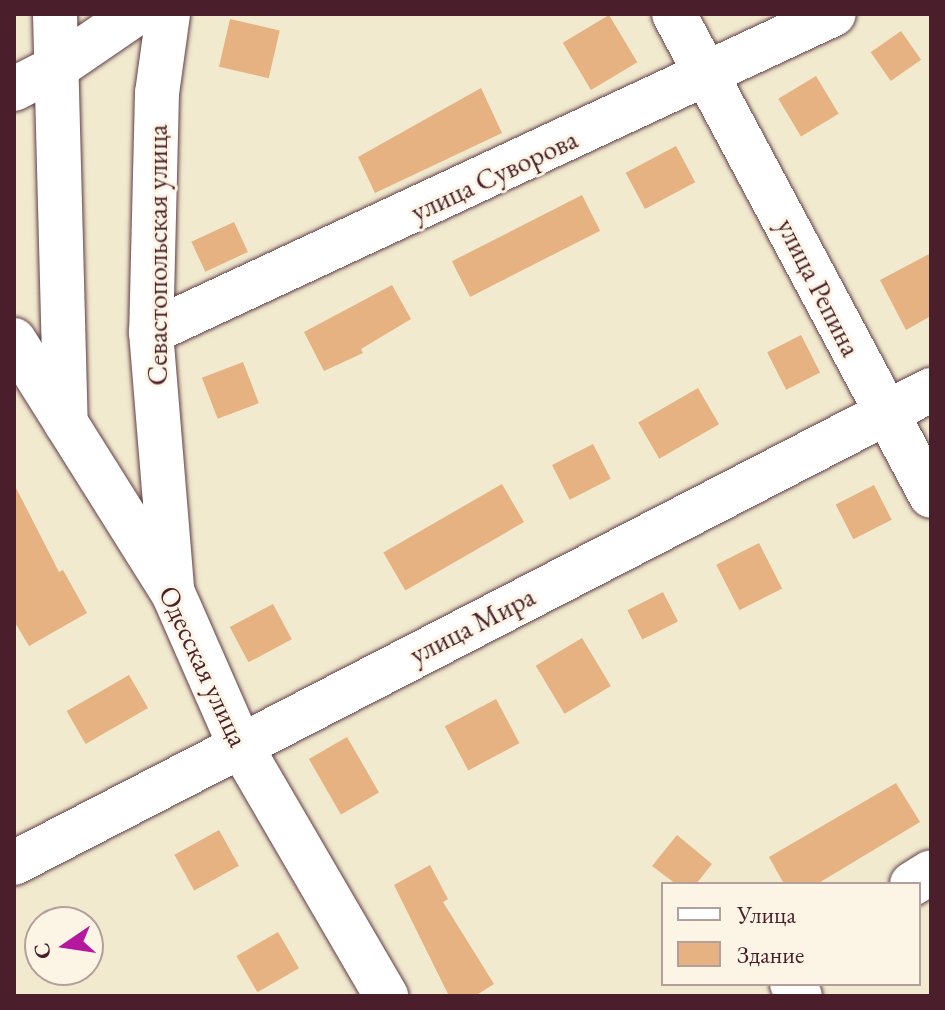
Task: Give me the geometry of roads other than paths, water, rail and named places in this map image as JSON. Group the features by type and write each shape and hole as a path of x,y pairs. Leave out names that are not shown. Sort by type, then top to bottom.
{"street":[{"path":"55,14 59,66 66,426"},
{"path":"14,89 59,66 135,14"},
{"name":"Севастопольская улица","path":"168,14 157,93 151,332 173,593"},
{"name":"улица Репина","path":"674,14 711,76 883,415 931,496"},
{"name":"улица Суворова","path":"151,332 711,76 834,14"},
{"name":"Одесская улица","path":"14,340 173,593 239,743 386,996"},
{"name":"улица Мира","path":"14,863 239,743 931,390"}]}
